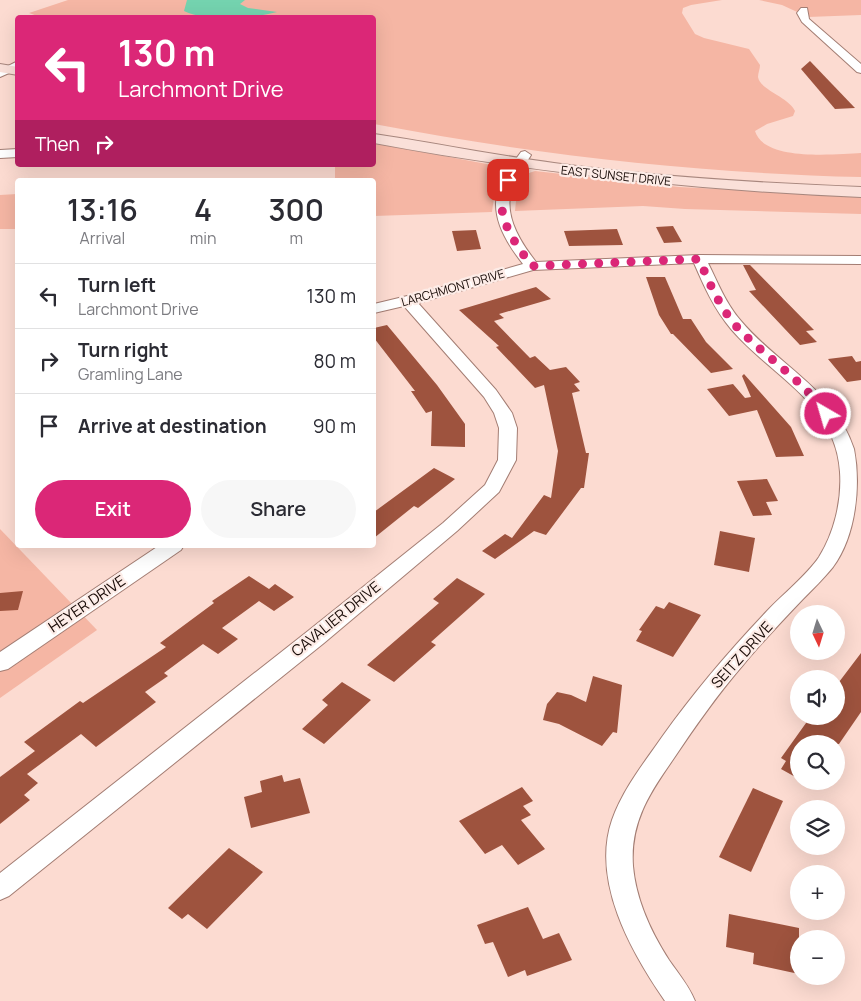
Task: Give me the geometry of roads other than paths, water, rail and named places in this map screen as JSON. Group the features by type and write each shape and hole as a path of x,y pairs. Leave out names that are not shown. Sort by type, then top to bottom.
{"main road":[{"name":"EAST SUNSET DRIVE","path":"376,129 522,160 738,177 861,181"},
{"name":"EAST SUNSET DRIVE","path":"376,138 679,183 861,192"}],"street":[{"path":"804,10 805,20 861,70"},
{"path":"0,154 15,153"},
{"path":"522,160 506,183 503,212 510,234 532,266"},
{"name":"LARCHMONT DRIVE","path":"376,308 408,301 532,266 699,259 861,260"},
{"name":"SEITZ DRIVE","path":"680,1001 657,967 628,904 620,845 623,826 641,786 690,715 723,673 826,562 848,524 853,485 850,459 835,426 808,390 737,326 722,308 699,259"},
{"name":"CAVALIER DRIVE","path":"0,888 316,637 450,527 492,488 507,460 508,428 503,413 490,394 408,301"},
{"name":"HEYER DRIVE","path":"0,663 170,548"}]}
